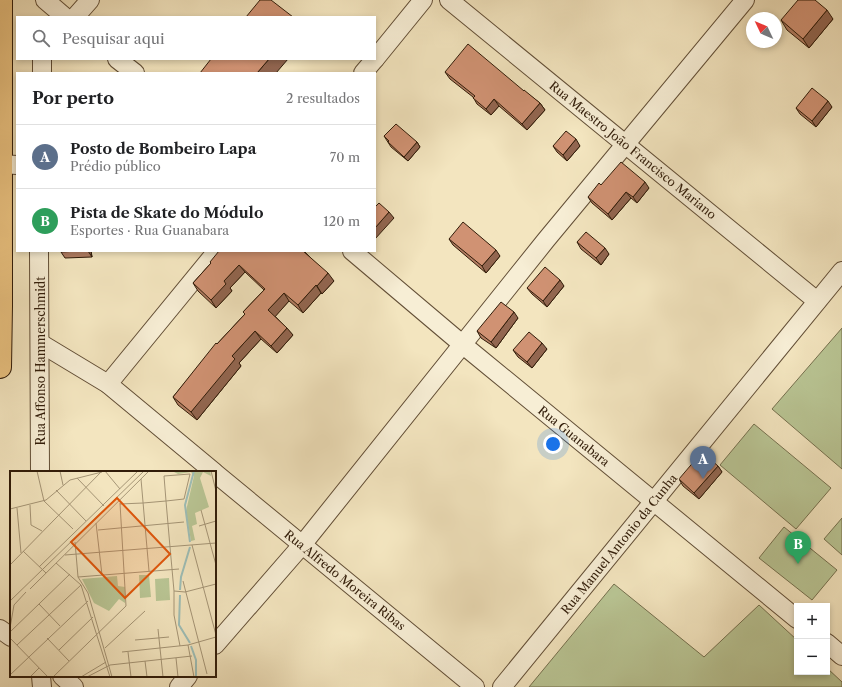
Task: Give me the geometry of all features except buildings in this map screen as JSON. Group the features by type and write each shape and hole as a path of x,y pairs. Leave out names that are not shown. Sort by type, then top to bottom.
{"highway":[{"path":"0,367 1,306 6,241 6,165 1,0"}],"street":[{"path":"41,0 41,16"},
{"path":"45,0 64,16"},
{"path":"76,16 90,0"},
{"path":"376,58 423,0"},
{"name":"Rua Maestro João Francisco Mariano","path":"449,0 817,301"},
{"path":"216,644 302,545 462,344 745,0"},
{"path":"42,60 42,72"},
{"path":"118,60 134,72"},
{"path":"364,72 374,60"},
{"name":"Rua Affonso Hammerschmidt","path":"39,252 40,471"},
{"path":"108,384 216,252"},
{"name":"Rua Guanabara","path":"353,252 462,344 794,617"},
{"name":"Rua Manuel Antonio da Cunha","path":"502,687 842,271"},
{"name":"Rua Alfredo Moreira Ribas","path":"40,343 108,384 213,471"},
{"name":"Rua Alfredo Moreira Ribas","path":"216,474 475,687"},
{"path":"0,629 10,636"},
{"path":"830,646 842,656"},
{"path":"41,677 42,687"},
{"path":"63,677 74,687"},
{"path":"179,687 187,677"}],"green space":[{"path":"842,328 842,469 772,409"},
{"path":"754,424 831,488 796,529 720,465"},
{"path":"842,518 842,555 824,539"},
{"path":"784,527 837,570 812,600 759,558"},
{"path":"614,584 704,657 759,605 794,637 794,675 830,675 830,671 842,682 842,687 529,687"}],"place":[{"name":"Posto de Bombeiro Lapa","path":"703,479"},
{"name":"Pista de Skate do Módulo","path":"798,564"}]}
